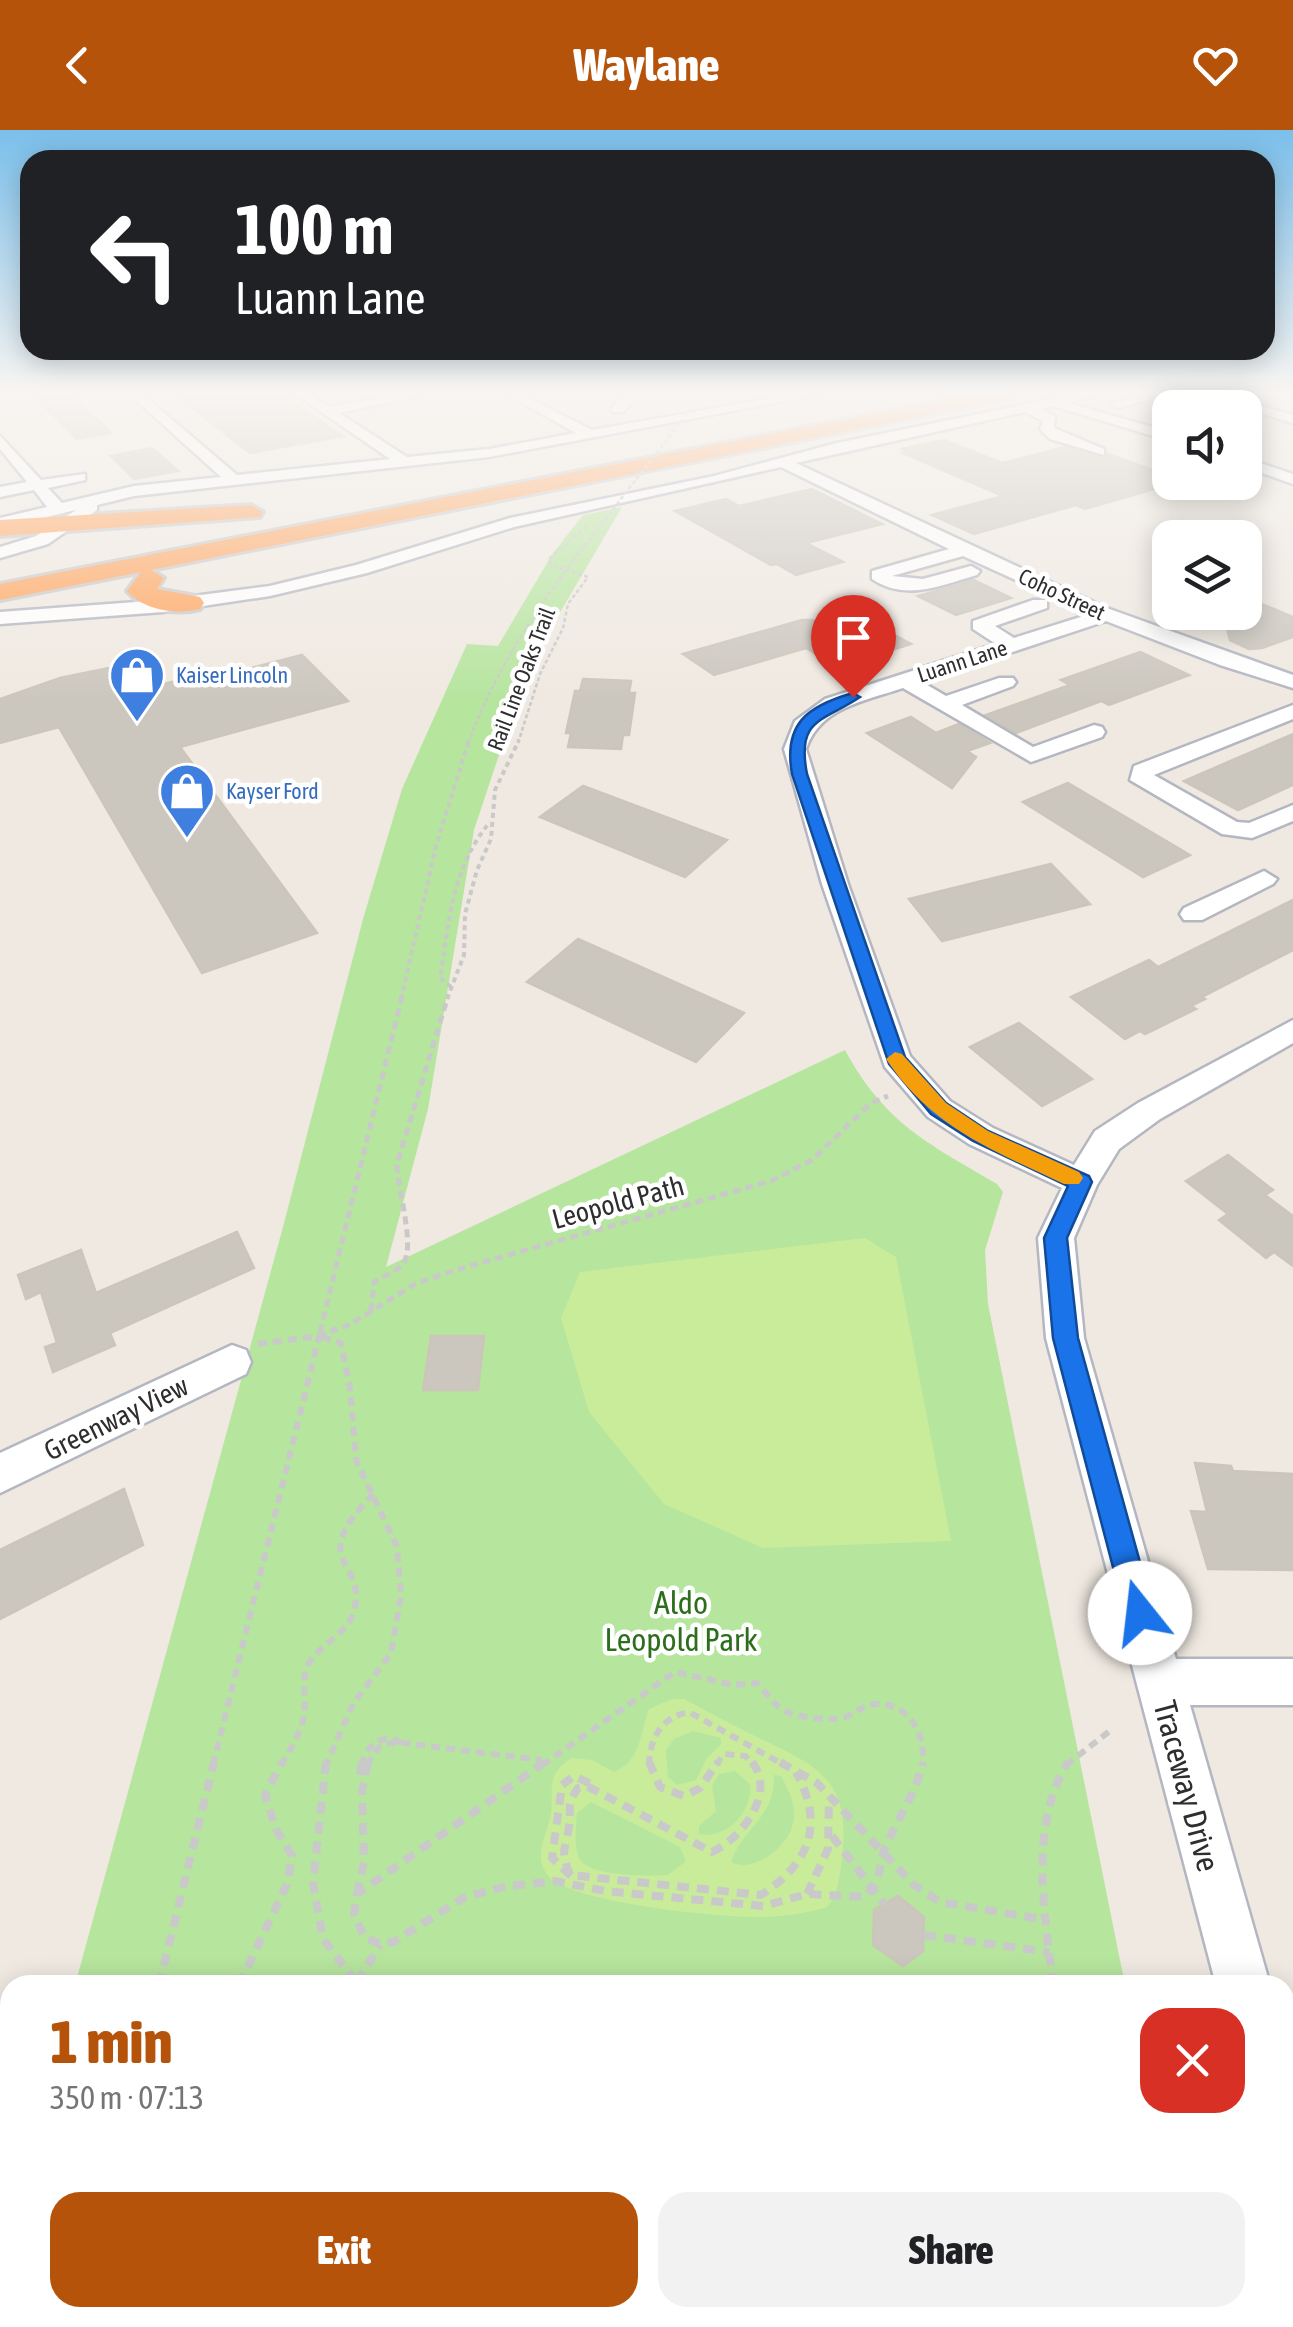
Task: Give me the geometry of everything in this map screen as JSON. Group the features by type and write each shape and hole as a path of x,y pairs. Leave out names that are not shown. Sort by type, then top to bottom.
{"highway":[{"path":"0,576 408,497"},
{"path":"0,592 485,497"},
{"path":"7,620 151,578 541,497"},
{"path":"120,498 102,513 154,521"},
{"path":"0,526 60,516 154,521 269,509"},
{"path":"151,578 140,591 148,598 190,603"}],"street":[{"path":"46,497 60,516"},
{"path":"0,553 42,540 60,516 118,497"},
{"path":"60,516 129,497"},
{"path":"7,620 190,603 317,580 510,523 628,497"},
{"name":"Coho Street","path":"856,497 1106,614 1209,657 1293,682"},
{"path":"967,549 878,575 892,584 912,587 971,571"},
{"path":"942,556 1040,604 980,625 1011,645"},
{"path":"7,620 140,608"},
{"name":"Luann Lane","path":"1081,1182 981,1136 939,1109 912,1082 885,1035 795,749 802,726 833,704 1106,614"},
{"path":"904,680 1031,756 1094,732"},
{"path":"944,704 1006,682"},
{"path":"1293,710 1142,771 1142,780 1231,829 1252,830 1293,812"},
{"path":"1193,914 1264,879"},
{"name":"Traceway Drive","path":"1240,1975 1065,1338 1056,1238 1081,1182 1107,1140 1293,1030"},
{"name":"Greenway View","path":"0,1474 232,1362"},
{"path":"1159,1682 1293,1682"}],"path":[{"path":"161,1975 436,846 469,739 536,609 623,497"},
{"path":"568,568 551,565 549,559 580,536 588,520"},
{"name":"Rail Line Oaks Trail","path":"372,1311 374,1282 402,1265 410,1248 397,1189 397,1164 464,955 465,914 477,870 491,839 495,790 527,724 540,674 563,628 568,604 588,577 568,568"},
{"name":"Rail Line Oaks Trail","path":"451,987 440,978 456,885 476,836 492,820"},
{"name":"Leopold Path","path":"232,1362 246,1346 319,1336 349,1325 415,1284 455,1270 583,1230 782,1177 812,1160 871,1103 912,1082"},
{"path":"319,1336 341,1343 350,1388 356,1460 397,1547 401,1596 390,1653 353,1704 326,1758 313,1883 323,1939 349,1975"},
{"path":"244,1975 287,1884 292,1856 275,1831 263,1800 270,1776 304,1719 306,1668 354,1614 354,1590 338,1549 342,1530 356,1509 373,1494"},
{"path":"357,1894 675,1672 717,1682 757,1683 785,1711 802,1710 834,1718 874,1704 888,1705 907,1715 920,1729 926,1744 910,1800 883,1850 885,1863 873,1888 865,1896 807,1894 764,1906 752,1898"},
{"path":"574,1880 552,1858 562,1785 574,1776 712,1852 728,1846 757,1805 762,1781 746,1759 730,1753 720,1758 698,1790 686,1796 663,1791 648,1774 660,1724 666,1717 689,1712 817,1783 914,1885 940,1902 1047,1920"},
{"path":"1052,1975 1045,1868 1050,1794 1067,1764 1111,1730"},
{"path":"381,1944 362,1934 354,1914 364,1863 362,1772 376,1750 388,1742 545,1761"},
{"path":"362,1975 381,1944 410,1935 465,1897 478,1893 574,1880 604,1891 752,1898 786,1882 806,1847 812,1820 811,1796 796,1772"},
{"path":"574,1880 559,1846 569,1828 566,1805 578,1788 596,1787"},
{"path":"807,1894 821,1874 831,1834 829,1795"},
{"path":"831,1834 885,1905"},
{"path":"924,1935 1049,1952"}],"green space":[{"name":"Aldo Leopold Park","path":"622,507 529,665 474,830 428,1109 386,1267 845,1050 892,1114 929,1143 997,1184 1003,1192 985,1250 988,1304 1123,1975 78,1975 283,1227 363,919 402,789 467,644 498,646 553,553 583,515"},
{"path":"865,1238 896,1257 951,1541 763,1548 664,1504 589,1412 561,1318 580,1272"},
{"path":"672,1699 684,1699 799,1758 826,1779 836,1793 843,1831 838,1883 827,1907 767,1917 687,1912 618,1902 564,1886 549,1877 541,1855 556,1772 571,1758 592,1760 614,1772 623,1767 635,1754 649,1709","holes":["693,1731 721,1738 721,1744 707,1758 696,1780 677,1785 668,1777 666,1750 674,1739","735,1771 750,1784 747,1804 728,1828 719,1833 699,1834 699,1826 716,1811 712,1786 719,1774","774,1775 781,1776 793,1805 790,1832 778,1849 760,1861 740,1865 731,1862 770,1802","591,1802 680,1847 686,1861 668,1875 597,1870 581,1861 577,1851 577,1813"]}],"building":[{"path":"780,497 827,497 882,524 806,543 843,562 796,575 675,511 726,499 739,506"},
{"path":"1001,497 1128,497 1085,509 1076,505 974,534 932,515"},
{"path":"974,580 1011,598 956,615 918,596"},
{"path":"1262,604 1293,617 1293,637 1249,649 1230,640 1228,630 1262,630"},
{"path":"812,620 843,638 880,627 911,644 838,667 806,648 714,675 683,654"},
{"path":"1140,652 1189,675 1109,705 1101,701 1016,733 986,715 1070,685 1061,680"},
{"name":"Kayser Ford","path":"302,655 348,701 180,747 317,933 202,973 59,727 0,743 0,699 60,678 109,668 130,665 148,688 180,680 184,685"},
{"path":"583,679 631,681 629,693 635,693 629,735 623,735 621,749 568,747 571,733 566,733 575,691 580,691"},
{"path":"911,717 936,733 959,724 990,743 967,751 976,757 952,788 867,733"},
{"path":"1293,734 1293,785 1238,810 1184,781"},
{"path":"1068,783 1190,855 1143,877 1023,802"},
{"path":"583,786 727,840 685,877 540,817"},
{"path":"1051,864 1090,904 942,941 909,899"},
{"path":"1293,900 1293,950 1202,997 1205,999 1191,1006 1196,1009 1145,1034 1140,1031 1125,1039 1071,997 1149,960 1158,967"},
{"path":"578,939 744,1013 696,1062 527,982"},
{"path":"1019,1023 1092,1079 1042,1106 970,1047"},
{"path":"1228,1155 1273,1190 1265,1195 1293,1216 1293,1266 1274,1252 1266,1258 1219,1220 1228,1214 1186,1181"},
{"path":"237,1232 254,1268 110,1333 115,1345 53,1372 45,1347 57,1343 41,1292 26,1299 18,1275 81,1250 96,1293"},
{"path":"431,1336 484,1336 478,1390 423,1390"},
{"path":"1195,1463 1231,1466 1233,1471 1293,1474 1293,1570 1208,1569 1191,1511 1207,1512"},
{"path":"124,1489 143,1545 0,1619 0,1550"},
{"path":"898,1896 924,1917 923,1951 903,1966 873,1945 874,1910"}],"slow traffic":[{"path":"895,1059 939,1109 981,1136 1072,1178"}],"place":[{"name":"Kaiser Lincoln","path":"137,724"},
{"name":"Kayser Ford","path":"187,840"}],"route":[{"path":"853,697 833,704 802,726 795,749 800,774 896,1060 939,1109 981,1136 1081,1182 1056,1238 1065,1338 1140,1613"}]}
